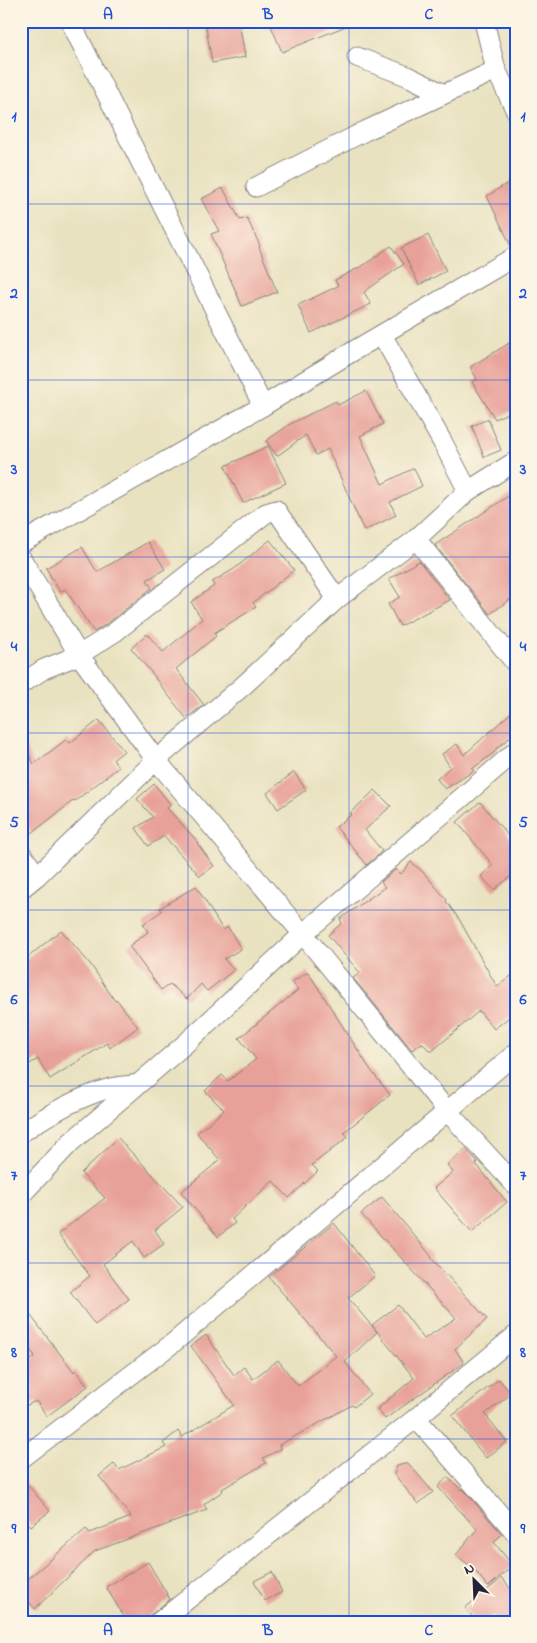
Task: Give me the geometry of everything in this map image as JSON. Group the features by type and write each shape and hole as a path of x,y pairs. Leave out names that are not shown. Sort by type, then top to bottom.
{"street":[{"path":"70,21 263,406"},
{"path":"484,21 496,70 516,112"},
{"path":"357,57 407,76 444,94"},
{"path":"256,187 365,131 496,70"},
{"path":"21,543 263,406 516,256"},
{"path":"382,335 468,491"},
{"path":"21,889 37,876 156,760 244,685 337,599 416,539 468,491 516,461"},
{"path":"21,684 44,669 79,654 115,632 266,513 276,510 337,599"},
{"path":"416,539 516,664"},
{"path":"21,558 79,654 156,760 303,934 448,1112 516,1186"},
{"path":"21,1195 72,1142 185,1044 303,934 516,751"},
{"path":"21,853 37,876"},
{"path":"21,1459 173,1343 516,1054"},
{"path":"21,1133 44,1117 108,1088 138,1084"},
{"path":"159,1622 416,1418 516,1335"},
{"path":"416,1418 516,1534"}],"building":[{"path":"205,21 239,21 245,57 212,63"},
{"path":"269,21 356,21 356,22 282,52"},
{"path":"516,178 516,245 511,246 487,196"},
{"path":"223,188 240,220 247,218 260,246 277,292 242,306 211,234 219,231 201,199"},
{"path":"428,235 446,271 419,285 401,248"},
{"path":"391,246 404,264 364,292 371,304 311,333 298,305 338,286 335,280 364,265"},
{"path":"516,339 516,409 495,419 472,382 477,379 470,367"},
{"path":"366,391 383,424 360,436 382,484 414,468 422,486 390,502 396,515 364,531 328,449 316,455 306,435 277,456 266,441 290,424 336,401 338,405"},
{"path":"488,419 501,450 484,457 472,426"},
{"path":"268,446 286,483 243,503 225,466"},
{"path":"516,491 516,595 490,614 435,545"},
{"path":"270,540 294,570 253,603 256,607 214,633 216,636 176,669 204,705 186,718 131,648 147,634 163,652 202,619 191,602 214,586 212,582 234,569"},
{"path":"148,542 165,569 147,580 152,588 94,632 65,589 60,592 46,568 82,547 97,572"},
{"path":"419,561 450,600 400,626 388,604 400,597 389,579"},
{"path":"516,708 516,732 495,752 472,769 474,771 445,789 437,779 450,767 442,754 457,744 464,755"},
{"path":"99,720 124,751 113,760 119,767 32,833 21,820 21,739 34,764 67,739 70,743"},
{"path":"294,772 306,790 278,809 267,793"},
{"path":"154,784 171,805 167,808 198,842 214,866 200,876 164,836 148,846 136,828 153,817 137,799"},
{"path":"375,790 391,806 365,830 382,851 367,865 336,827 352,814 350,813"},
{"path":"480,802 516,845 516,872 494,890 481,876 493,865 457,822"},
{"path":"411,862 424,873 447,900 497,987 516,972 516,1012 494,1029 479,1011 431,1052 422,1043 412,1050 353,978 360,973 328,935 342,923 340,919 385,887 381,882 396,869 401,874"},
{"path":"196,886 223,930 228,927 241,949 224,959 234,970 207,991 201,984 187,999 170,984 161,990 129,946 148,932 143,924 162,911 160,908"},
{"path":"61,930 91,965 115,1001 117,1000 138,1027 110,1048 107,1043 50,1079 38,1059 21,1069 21,963"},
{"path":"308,972 370,1069 390,1095 344,1132 348,1137 312,1165 318,1171 289,1198 273,1181 232,1219 235,1223 218,1237 181,1192 220,1160 197,1133 224,1110 205,1091 222,1075 228,1081 256,1059 239,1038 298,990 292,982"},
{"path":"118,1138 183,1207 155,1230 164,1244 144,1258 133,1241 103,1264 129,1299 95,1325 70,1292 90,1276 58,1234 105,1198 81,1173"},
{"path":"466,1149 478,1162 476,1164 507,1202 472,1232 434,1188 453,1172 447,1165"},
{"path":"382,1197 431,1258 487,1319 455,1349 464,1363 385,1419 377,1409 414,1378 372,1325 398,1305 424,1339 456,1318 361,1214"},
{"path":"334,1223 375,1276 348,1298 377,1332 345,1362 370,1394 354,1407 352,1405 279,1445 281,1449 263,1458 266,1463 222,1489 223,1491 204,1504 207,1510 95,1551 35,1609 21,1593 21,1585 86,1529 90,1533 131,1517 99,1476 114,1464 119,1470 166,1447 163,1443 178,1431 182,1437 234,1405 191,1346 206,1335 234,1375 244,1367 253,1379 278,1360 298,1386 336,1356 269,1277"},
{"path":"21,1303 74,1372 76,1370 88,1386 47,1416 36,1401 21,1408 21,1369 35,1356 21,1338"},
{"path":"499,1379 511,1394 485,1414 507,1442 486,1458 452,1416"},
{"path":"408,1463 433,1492 418,1504 394,1474 397,1466"},
{"path":"21,1477 50,1511 31,1526 21,1515"},
{"path":"447,1477 463,1489 502,1534 494,1542 513,1566 488,1587 474,1569 456,1555 477,1529 438,1487"},
{"path":"148,1562 170,1599 152,1614 138,1622 127,1622 106,1587"},
{"path":"272,1572 282,1592 265,1601 254,1581"},
{"path":"502,1578 516,1596 516,1622 499,1622 493,1615 485,1622 477,1622 465,1608"}]}
